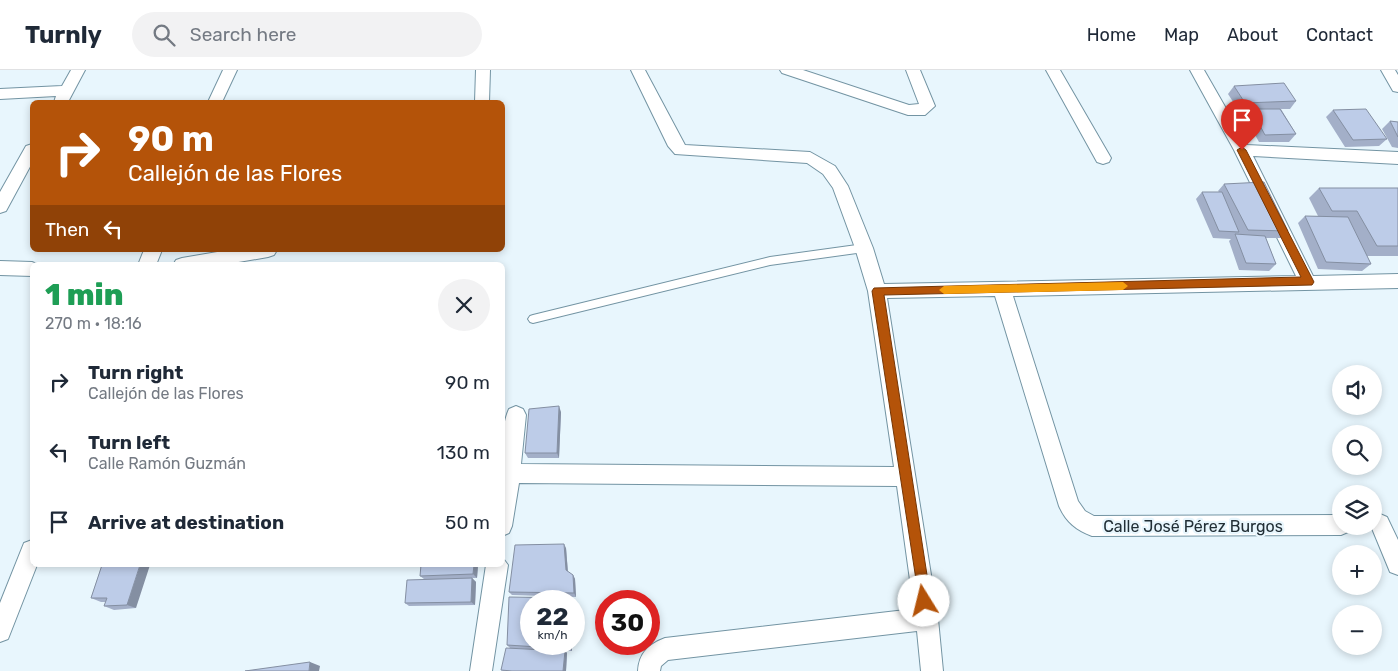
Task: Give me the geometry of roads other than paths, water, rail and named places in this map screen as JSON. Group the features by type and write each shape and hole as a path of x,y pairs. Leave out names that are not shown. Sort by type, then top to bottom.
{"street":[{"path":"0,94 63,97 78,70"},
{"path":"216,100 230,70"},
{"path":"482,100 483,70"},
{"path":"638,70 676,146 681,150 770,154 810,158 830,170 840,186 878,291 927,619 932,671"},
{"path":"787,70 908,110 920,111 927,106 913,70"},
{"path":"1054,70 1102,158"},
{"path":"1197,70 1242,150 1308,282"},
{"path":"1388,70 1398,87"},
{"path":"1242,150 1398,158"},
{"path":"0,207 30,154"},
{"path":"199,262 257,252"},
{"path":"0,268 30,269"},
{"path":"878,291 1398,281"},
{"name":"Calle José Pérez Burgos","path":"1002,289 1069,506 1078,518 1092,526 1332,524"},
{"path":"505,506 516,415"},
{"path":"510,473 905,476"},
{"path":"1384,524 1398,564"},
{"path":"0,631 30,555"},
{"path":"481,671 497,567"},
{"path":"649,671 649,664 655,654 665,649 927,619"}],"lane":[{"path":"533,319 770,262 864,248"}]}
